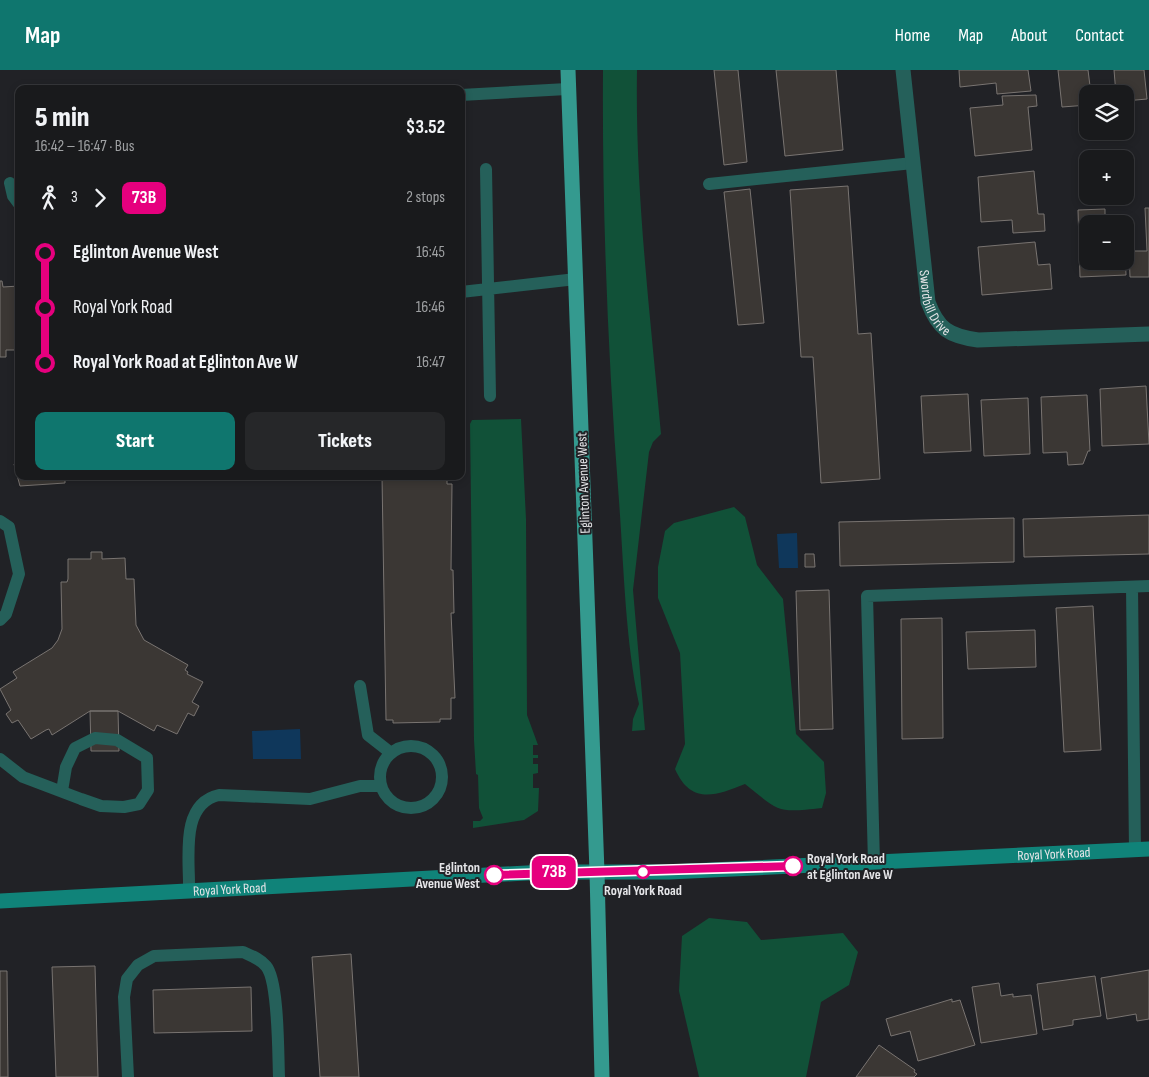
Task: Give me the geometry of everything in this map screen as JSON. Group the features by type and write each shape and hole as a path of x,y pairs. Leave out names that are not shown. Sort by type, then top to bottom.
{"main road":[{"name":"Eglinton Avenue West","path":"568,70 567,89 576,279 597,872 602,1077"},
{"name":"Royal York Road","path":"0,900 546,872 668,872 1142,849"}],"street":[{"name":"Swordbill Drive","path":"903,70 928,302 933,316 943,328 958,338 978,340 1149,334"}],"lane":[{"path":"465,95 567,89"},
{"path":"709,184 913,163"},
{"path":"486,169 490,396"},
{"path":"10,183 15,199"},
{"path":"465,292 576,279"},
{"path":"0,521 9,527 19,574 6,614 0,620"},
{"path":"874,863 867,596 1149,586"},
{"path":"1132,587 1142,849"},
{"path":"360,686 368,735 391,753"},
{"path":"0,759 23,777 101,806 124,807 139,804 148,790 147,758 135,749 117,740 95,738 75,748 66,767 62,791"},
{"path":"407,746 425,748 438,760 443,777 438,794 424,806 406,808 390,801 381,786 381,768 391,753 407,746"},
{"path":"190,891 190,826 200,803 209,797 219,795 310,799 360,786 381,786"},
{"path":"128,1077 124,997 127,979 138,965 154,956 243,952 256,958 268,968 274,990 279,1077"}],"green space":[{"path":"603,70 637,70 638,161 641,207 661,434 653,442 649,452 633,590 645,730 632,731 633,719 639,704 628,628 612,393 606,286"},
{"path":"521,419 526,519 527,715 538,745 533,745 533,755 538,755 538,758 533,758 533,764 538,764 538,773 533,774 533,788 539,788 538,811 524,820 473,828 473,821 480,821 483,818 479,808 474,740 470,424 472,420"},
{"path":"734,507 745,517 757,565 783,599 796,734 824,762 826,793 822,808 787,810 780,808 765,800 745,784 714,794 696,793 681,780 675,769 685,744 680,653 658,598 658,567 665,531 674,523"},
{"path":"709,918 747,922 761,940 843,933 858,952 849,985 821,1002 806,1077 699,1077 679,991 682,936"}],"water":[{"path":"797,533 798,568 779,568 777,534"},
{"path":"300,729 301,759 253,759 252,731"}],"building":[{"path":"714,70 738,70 747,162 724,165"},
{"path":"776,70 836,70 843,150 785,156"},
{"path":"959,70 1028,70 1031,91 997,94 996,83 960,87"},
{"path":"1058,70 1088,70 1090,85 1079,85 1079,106 1062,107"},
{"path":"1114,70 1144,70 1147,99 1134,100 1134,85 1115,85"},
{"path":"1036,95 1037,106 1028,107 1032,150 975,156 970,108 1003,105 1002,96"},
{"path":"1034,171 1038,214 1044,214 1045,231 1013,233 1012,220 981,222 978,177"},
{"path":"848,186 858,334 871,333 880,479 821,483 813,357 801,357 790,190"},
{"path":"750,189 764,323 738,325 724,192"},
{"path":"1145,208 1149,208 1149,277 1130,277 1130,270 1134,270 1134,251 1147,251"},
{"path":"1105,209 1105,215 1079,215 1079,244 1078,210"},
{"path":"1035,242 1038,265 1050,264 1052,289 982,295 978,247"},
{"path":"1080,270 1126,270 1126,275 1080,277"},
{"path":"0,281 2,281 3,287 15,286 15,350 6,350 6,357 0,357"},
{"path":"1146,386 1149,444 1102,446 1100,389"},
{"path":"968,394 971,451 924,453 921,396"},
{"path":"1087,395 1090,451 1088,451 1083,464 1068,465 1067,452 1043,453 1041,397"},
{"path":"1028,398 1030,454 984,456 981,400"},
{"path":"18,480 65,480 65,483 20,486"},
{"path":"382,480 447,480 447,484 452,484 451,570 453,570 454,613 451,613 455,698 451,698 451,719 440,719 440,722 393,723 393,720 386,720"},
{"path":"1149,515 1149,554 1024,557 1023,519"},
{"path":"1014,518 1014,562 840,566 839,522"},
{"path":"91,552 102,552 102,559 125,558 126,579 134,579 136,625 144,640 188,665 185,670 188,672 187,674 203,682 192,702 199,706 194,716 188,713 177,734 157,725 154,731 118,711 90,711 52,735 49,729 31,739 18,720 12,723 6,714 11,710 0,689 17,678 13,672 52,648 58,640 62,629 61,582 67,582 68,579 68,559 91,559"},
{"path":"805,554 814,554 815,567 805,567"},
{"path":"829,590 833,729 800,730 796,591"},
{"path":"1093,606 1101,750 1064,752 1056,608"},
{"path":"942,618 943,738 902,739 901,619"},
{"path":"1035,630 1036,667 968,669 966,632"},
{"path":"90,711 118,711 119,751 91,751"},
{"path":"351,954 359,1077 320,1077 312,957"},
{"path":"95,966 98,1077 56,1077 52,967"},
{"path":"1149,970 1149,1019 1137,1021 1136,1014 1107,1019 1101,978"},
{"path":"0,971 7,971 8,1077 0,1077"},
{"path":"1095,976 1101,1016 1073,1020 1073,1025 1043,1030 1037,984"},
{"path":"999,983 1001,996 1013,994 1013,997 1031,995 1037,1034 981,1043 972,987"},
{"path":"251,987 252,1031 154,1033 153,990"},
{"path":"952,999 952,1002 960,1000 975,1045 918,1061 910,1031 891,1036 886,1019"},
{"path":"879,1045 915,1070 914,1072 917,1074 914,1077 856,1077"}],"bus line":[{"name":"73B","path":"494,875 546,872 668,872 793,866"}],"place":[{"name":"Royal York Road at Eglinton Ave W","path":"793,866"},
{"name":"Royal York Road","path":"643,872"},
{"name":"Eglinton Avenue West","path":"494,875"}]}
